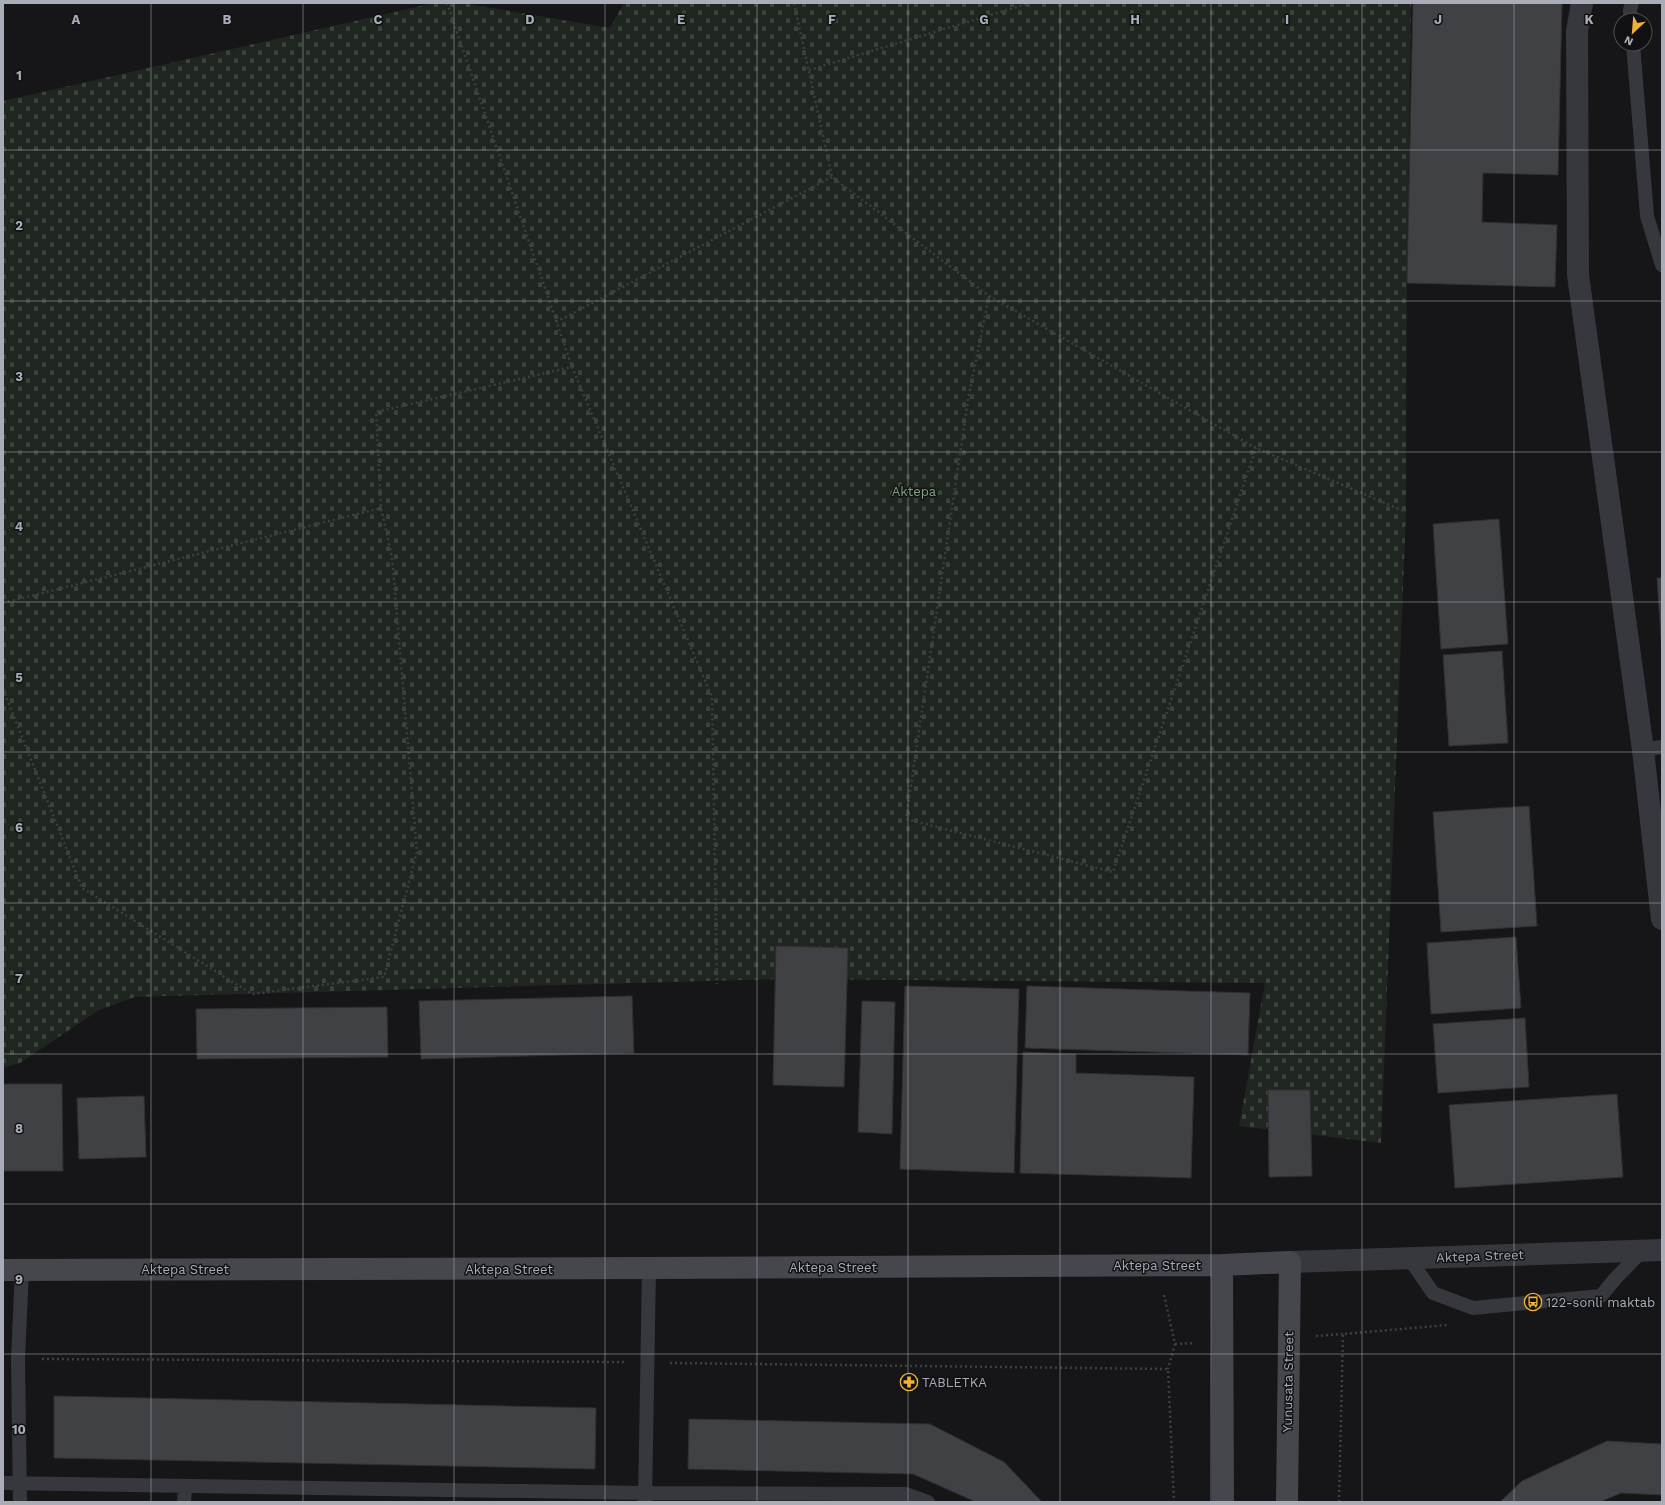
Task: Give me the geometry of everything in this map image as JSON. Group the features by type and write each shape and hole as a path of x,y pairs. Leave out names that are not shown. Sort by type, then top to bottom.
{"street":[{"path":"1582,3 1578,31 1578,275 1652,749 1662,919"},
{"name":"Aktepa Street","path":"12,1270 1222,1265 1653,1250"},
{"name":"Yunusata Street","path":"1287,1502 1290,1262"},
{"path":"1222,1265 1223,1502"}],"lane":[{"path":"1634,52 1647,216 1662,265"},
{"path":"1409,1258 1433,1293 1473,1308 1602,1296 1615,1279 1653,1250"},
{"path":"645,1497 649,1268"},
{"path":"12,1270 18,1359 20,1502"},
{"path":"3,1483 185,1486 528,1496 645,1497 906,1494 928,1502"},
{"path":"184,1502 185,1486"}],"path":[{"path":"447,3 572,367 712,697 717,984"},
{"path":"794,3 832,177 989,296 1256,448 1406,512"},
{"path":"809,70 1030,3"},
{"path":"556,322 832,177"},
{"path":"989,296 968,400 906,819 1113,872 1256,448"},
{"path":"3,689 82,888 252,994 384,977 417,852 392,557 382,508 376,412 572,367"},
{"path":"3,603 382,508"},
{"path":"1164,1295 1175,1344 1168,1369"},
{"path":"1310,1337 1453,1324"},
{"path":"1339,1502 1343,1334"},
{"path":"1175,1344 1201,1342"}],"green space":[{"name":"Aktepa","path":"434,3 462,3 610,28 624,3 1411,3 1407,283 1406,512 1381,1143 1239,1126 1265,983 779,979 135,997 99,1010 20,1063 3,1068 3,101"}],"building":[{"path":"1413,3 1562,3 1558,175 1483,173 1482,222 1557,225 1555,287 1407,283"},
{"path":"1499,519 1508,644 1441,649 1433,524"},
{"path":"1657,578 1662,578 1662,653"},
{"path":"1502,651 1508,743 1449,746 1443,655"},
{"path":"1529,806 1537,926 1441,932 1433,812"},
{"path":"1516,937 1521,1008 1431,1014 1427,943"},
{"path":"776,946 848,948 844,1087 773,1085"},
{"path":"905,986 1019,989 1014,1173 900,1169"},
{"path":"1027,986 1250,993 1248,1055 1025,1048"},
{"path":"632,996 634,1053 421,1059 419,1001"},
{"path":"862,1001 895,1002 892,1134 858,1132"},
{"path":"387,1007 388,1057 197,1059 196,1009"},
{"path":"1525,1018 1529,1087 1438,1093 1433,1024"},
{"path":"1023,1052 1076,1054 1076,1073 1194,1077 1191,1178 1020,1173"},
{"path":"3,1084 62,1084 63,1171 3,1171"},
{"path":"1268,1090 1310,1090 1312,1176 1269,1177"},
{"path":"1617,1094 1623,1177 1455,1188 1449,1105"},
{"path":"144,1096 146,1157 79,1159 77,1098"},
{"path":"54,1396 596,1408 595,1469 54,1458"},
{"path":"689,1419 930,1424 1004,1462 1042,1502 976,1502 913,1474 688,1469"},
{"path":"1607,1441 1662,1444 1662,1495 1621,1493 1600,1502 1500,1502 1522,1481"}],"place":[{"name":"122-sonli maktab","path":"1533,1302"},
{"name":"TABLETKA","path":"909,1382"}]}
